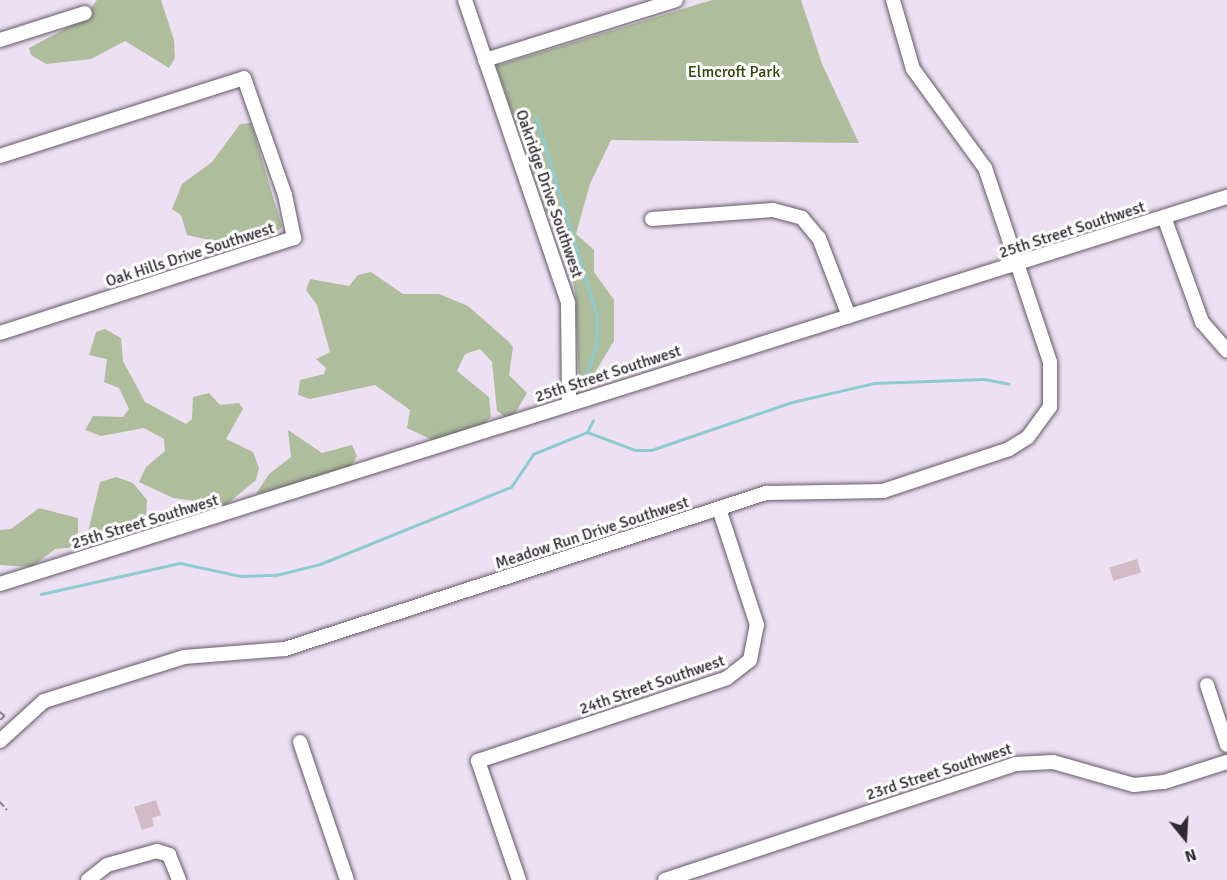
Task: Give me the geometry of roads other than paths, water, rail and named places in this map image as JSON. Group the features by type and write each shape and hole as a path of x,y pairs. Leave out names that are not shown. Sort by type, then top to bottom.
{"street":[{"name":"Oakridge Drive Southwest","path":"465,0 568,303 569,404"},
{"path":"485,60 676,0"},
{"name":"Meadow Run Drive Southwest","path":"0,741 33,708 55,697 195,655 285,649 780,490 883,491 1009,449 1028,437 1046,416 1054,380 985,168 913,69 893,0"},
{"path":"0,40 85,13"},
{"name":"Oak Hills Drive Southwest","path":"0,156 244,78 285,195 294,238 0,333"},
{"name":"25th Street Southwest","path":"0,584 1227,197"},
{"path":"652,219 773,210 801,218 819,238 849,316"},
{"path":"1164,217 1202,322 1227,351"},
{"name":"24th Street Southwest","path":"519,880 478,761 727,678 745,666 756,646 757,625 719,509"},
{"path":"1207,685 1227,745"},
{"path":"300,742 347,880"},
{"name":"23rd Street Southwest","path":"664,880 680,878 1015,764 1053,762 1134,785 1164,782 1227,762"},
{"path":"88,880 107,865 157,851 169,855 179,880"}],"waterway":[{"path":"536,117 597,316 596,345 585,378"},
{"path":"41,594 180,563 240,576 276,575 320,564 511,487 533,454 587,432 635,450 651,450 792,402 874,383 984,379 1009,384"},
{"path":"587,432 593,420"}],"park label":[{"name":"Elmcroft Park","path":"734,72"}]}
